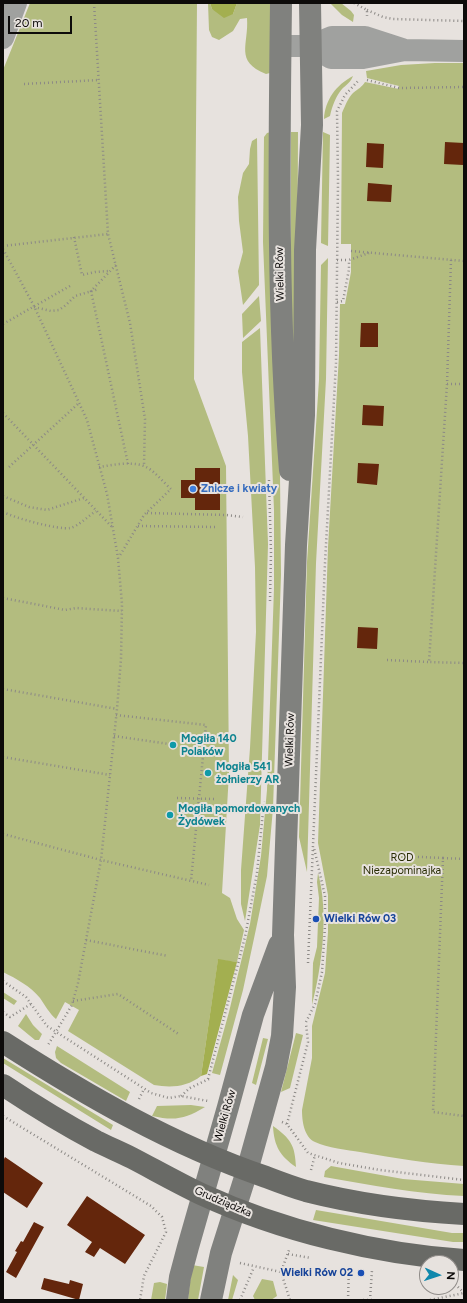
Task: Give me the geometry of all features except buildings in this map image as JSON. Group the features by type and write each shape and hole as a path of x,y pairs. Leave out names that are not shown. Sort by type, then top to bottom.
{"main road":[{"path":"3,1042 84,1092 144,1125 247,1171 305,1191 403,1208 464,1214"},
{"name":"Grudziądzka","path":"3,1085 96,1141 202,1194 236,1208 294,1229 363,1246 410,1254 464,1260"}],"street":[{"path":"3,38 16,3"},
{"name":"Wielki Rów","path":"281,3 280,272 285,417 296,545"},
{"name":"Wielki Rów","path":"211,1300 221,1253 247,1171 276,1067 282,1036 285,987 283,935 296,545 304,415 305,250 312,125 310,3"},
{"path":"281,46 310,46 332,37 365,37 405,50"},
{"path":"310,46 330,58 363,58 405,50 464,51"},
{"name":"Wielki Rów","path":"177,1300 180,1277 202,1194 253,1015 283,935"}],"path":[{"path":"94,3 108,234 130,323 145,419 144,466"},
{"path":"354,3 383,17 399,19 464,21"},
{"path":"365,37 367,10"},
{"path":"307,970 325,563 336,363 338,181 337,111 345,95 361,78 399,88 464,87"},
{"path":"24,84 99,80"},
{"path":"312,125 337,125"},
{"path":"38,1064 55,1032 72,1005 72,1000 78,984 101,860 117,709 121,659 122,611 118,558 107,494 87,420 34,306 3,248 74,237 108,234"},
{"path":"74,237 82,274 110,272"},
{"path":"351,251 464,261"},
{"path":"337,260 349,260 370,252"},
{"path":"337,302 343,302 349,269 349,260"},
{"path":"429,662 447,384 451,260"},
{"path":"91,291 116,265"},
{"path":"3,324 70,286"},
{"path":"34,306 51,311 59,310 75,296 99,289"},
{"path":"91,291 128,464"},
{"path":"447,384 464,384"},
{"path":"9,467 79,403"},
{"path":"3,413 113,529"},
{"path":"99,467 128,464 144,466 153,472 171,489 147,513 118,558"},
{"path":"269,478 271,552 270,604"},
{"path":"3,496 29,507 47,510 84,498"},
{"path":"3,512 14,517 63,528 75,526 96,511"},
{"path":"147,513 226,514 242,517"},
{"path":"138,526 216,527"},
{"path":"3,598 64,610 76,608 122,611"},
{"path":"387,660 464,663"},
{"path":"3,688 117,709"},
{"path":"116,715 206,725 191,881"},
{"path":"114,736 169,744"},
{"path":"3,757 110,775"},
{"path":"208,1079 247,930 257,873 264,797"},
{"path":"177,798 214,799"},
{"path":"3,834 101,860 209,885"},
{"path":"306,1022 315,1004 322,972 325,926 325,896 313,845"},
{"path":"398,856 464,859"},
{"path":"442,858 433,1112 464,1116"},
{"path":"86,940 168,956"},
{"path":"3,981 26,997 47,1026 55,1032 151,1093 169,1098 180,1096"},
{"path":"72,1000 118,994 180,1035"},
{"path":"3,1012 10,1017 31,1004"},
{"path":"306,1015 308,1042 287,1124 308,1153 339,1163 380,1170 464,1180"},
{"path":"3,1116 151,1206 162,1217 166,1232 144,1276 140,1300"},
{"path":"288,1254 281,1272 290,1300"},
{"path":"348,1300 349,1266"},
{"path":"240,1300 254,1267 281,1272"},
{"path":"370,1300 372,1270"},
{"path":"430,1300 464,1293"},
{"path":"363,1300 374,1300"}],"green space":[{"path":"30,3 197,3 194,379 226,466 229,773 222,893 230,898 237,919 244,930 237,962 218,960 201,1076 196,1080 179,1086 154,1085 68,1031 79,1010 65,1002 56,1019 49,1012 40,998 28,986 3,972 3,70"},
{"path":"208,3 210,3 212,9 233,14 237,3 272,3 270,73 266,74 256,69 246,58 245,44 247,18 240,19 233,31 219,40 212,37 209,30"},
{"path":"210,3 237,3 233,14 224,18 212,9"},
{"path":"330,3 341,3 351,11 354,15 353,22 342,15"},
{"name":"ROD Niezapominajka","path":"464,63 464,1166 399,1159 325,1146 311,1140 308,1136 304,1128 302,1114 312,1058 312,1026 325,973 328,932 328,895 318,843 328,547 339,355 340,304 345,304 351,272 351,244 341,244 342,113 351,95 365,82 399,89 399,86 367,78 366,71 401,65"},
{"path":"353,76 350,82 338,95 330,116 324,119 329,99 332,94 341,84"},
{"path":"271,132 271,257 280,475 281,575 273,808 267,876 243,990 220,1075 212,1073 229,1012 250,924 261,856 267,790 274,588 274,510 263,242 264,137 267,133"},
{"path":"291,132 298,132 297,346 291,347"},
{"path":"323,132 330,135 328,246 321,243"},
{"path":"257,138 259,285 243,305 238,271 243,252 238,197 243,173 249,164 252,141"},
{"path":"328,258 326,379 316,563 307,872 299,837 307,562 319,380 321,265"},
{"path":"259,296 261,321 243,338 242,314"},
{"path":"260,328 268,544 260,825 245,921 241,904 241,870 250,748 256,632 255,567 248,436 242,372 242,342"},
{"path":"318,873 324,922 319,973 312,1005 313,963 317,947 319,898 317,882"},
{"path":"218,959 237,962 207,1074 201,1076"},
{"path":"3,992 17,1001 14,1005 3,998"},
{"path":"26,1014 33,1025 42,1034 39,1040 35,1040 18,1026"},
{"path":"296,1033 303,1035 290,1088 281,1092"},
{"path":"263,1038 268,1039 256,1085 252,1083"},
{"path":"57,1046 130,1092 126,1101 61,1063 56,1058 55,1052"},
{"path":"3,1058 113,1125 111,1130 3,1063"},
{"path":"191,1105 205,1107 180,1118 174,1119 152,1116 157,1106"},
{"path":"273,1126 291,1143 295,1153 296,1167 286,1159 276,1145"},
{"path":"331,1166 403,1179 464,1184 464,1196 411,1191 324,1177 325,1171"},
{"path":"316,1210 452,1233 464,1233 464,1242 453,1242 313,1220"},
{"path":"192,1265 204,1267 198,1300 188,1300"},
{"path":"233,1275 238,1280 232,1300 228,1300"},
{"path":"262,1279 273,1281 277,1296 271,1300 255,1300 253,1296"},
{"path":"160,1282 167,1284 165,1300 151,1300 154,1283"}],"place":[{"name":"Znicze i kwiaty","path":"193,489"},
{"name":"Mogiła 140 Polaków","path":"173,745"},
{"name":"Mogiła 541 żołnierzy AR","path":"208,773"},
{"name":"Mogiła pomordowanych Żydówek","path":"170,815"},
{"name":"Wielki Rów 03","path":"316,919"},
{"name":"Wielki Rów 02","path":"361,1273"}]}
